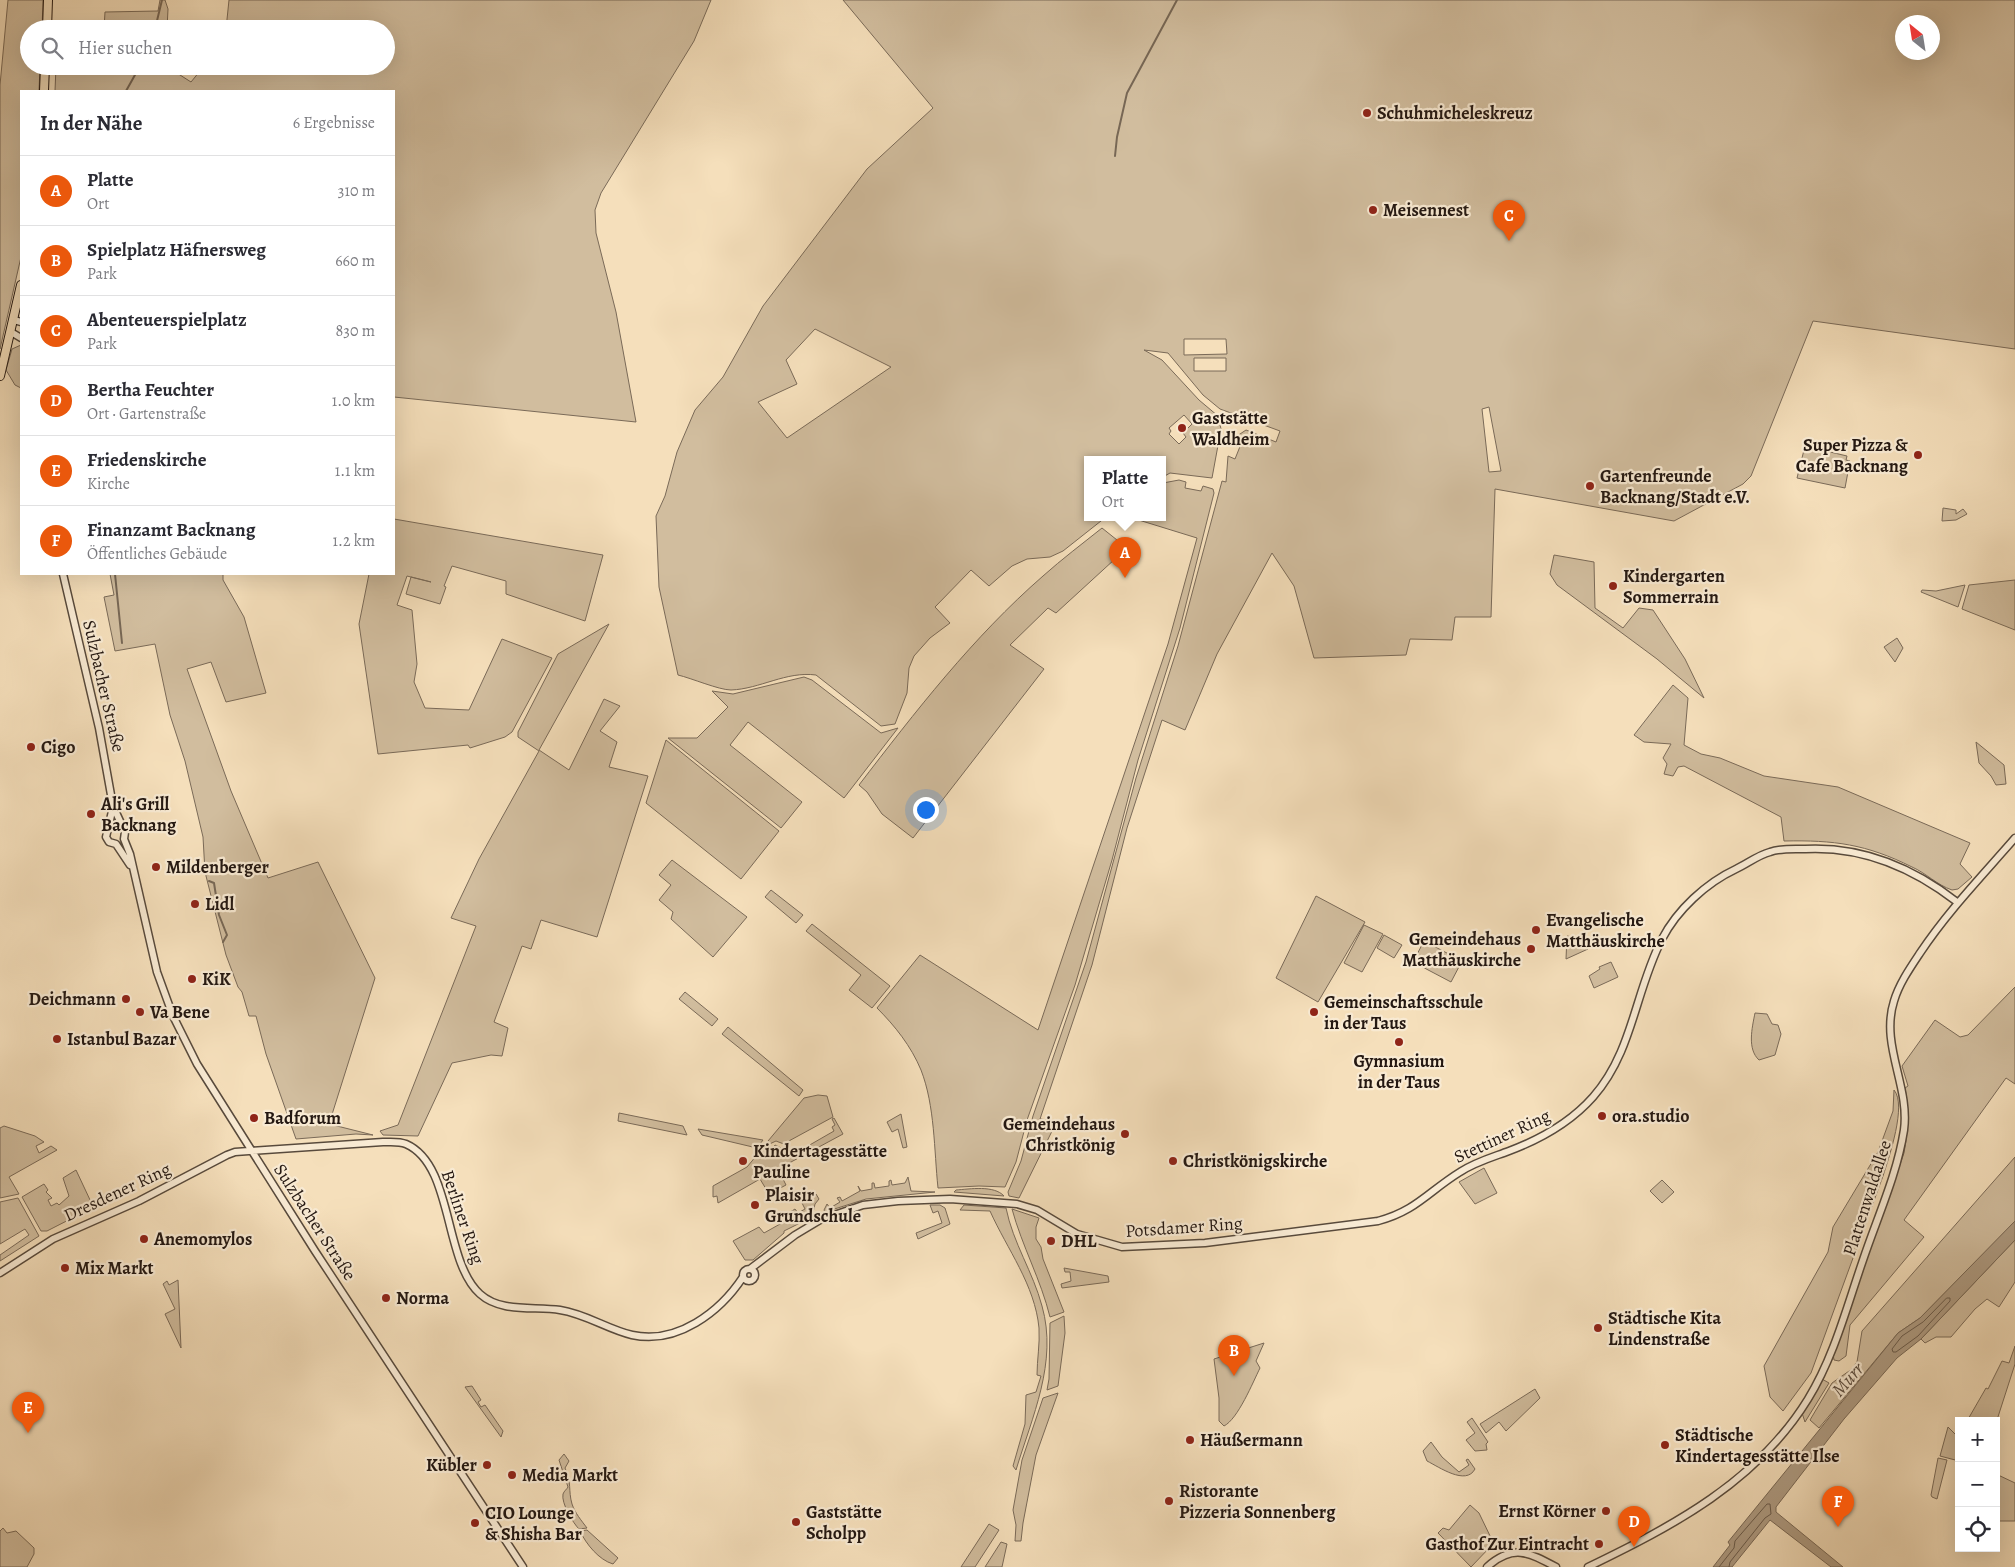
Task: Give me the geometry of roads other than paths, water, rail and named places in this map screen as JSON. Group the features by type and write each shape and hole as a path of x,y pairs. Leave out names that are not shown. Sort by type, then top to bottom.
{"main road":[{"path":"47,20 48,0"},
{"path":"44,90 45,75"},
{"path":"0,376 11,332 17,321 20,294"}],"street":[{"path":"11,332 20,337"},
{"name":"Sulzbacher Straße","path":"63,575 99,728 113,806 125,834 124,839 157,972 173,1016 196,1064 309,1243 522,1567"},
{"name":"Sulzbacher Straße","path":"113,806 106,833 107,839 116,844 133,870"},
{"path":"108,828 114,825 122,827"},
{"name":"Plattenwaldallee","path":"1588,1567 1682,1517 1737,1482 1760,1460 1795,1419 1809,1398 1826,1364 1900,1152 1905,1112 1889,1035 1893,1003 1899,987 1914,962 1957,902 2015,838"},
{"path":"116,844 124,839"},
{"name":"Stettiner Ring","path":"1331,1227 1378,1221 1396,1216 1430,1195 1459,1172 1537,1140 1571,1118 1593,1097 1611,1074 1625,1045 1646,974 1662,939 1681,911 1714,880 1724,874 1763,854 1779,850 1824,848 1871,855 1905,868 1926,879 1957,902"},
{"name":"Berliner Ring","path":"252,1152 375,1142 398,1142 412,1148 430,1168 464,1271 470,1283 481,1296 506,1306 562,1310 632,1335 664,1336 679,1332 704,1318 743,1280"},
{"name":"Dresdener Ring","path":"0,1272 53,1239 139,1201 214,1161 235,1152 252,1152"},
{"name":"Potsdamer Ring","path":"754,1269 795,1235 820,1220 848,1209 898,1200 989,1200 1017,1204 1037,1210 1077,1234 1122,1247 1205,1244 1331,1227"},
{"path":"754,1269 753,1280 743,1280 744,1271 754,1269"},
{"path":"1487,1567 1504,1554 1511,1552 1524,1552 1556,1567"}],"water":[{"path":"2015,1221 2015,1240 1921,1339 1897,1358 1844,1419 1776,1507 1776,1512 1843,1567 1831,1567 1770,1520 1732,1567 1713,1567 1730,1545 1728,1542 1898,1333 1920,1318"}],"waterway":[{"path":"157,20 162,0"},
{"path":"1115,156 1117,137 1127,93 1177,0"},
{"path":"127,90 135,75"},
{"path":"115,575 122,643"},
{"path":"209,881 214,883 219,915 227,935 223,942"}],"place":[{"name":"Schuhmicheleskreuz","path":"1367,113"},
{"name":"Meisennest","path":"1373,210"},
{"name":"Abenteuerspielplatz","path":"1509,241"},
{"name":"Gaststätte Waldheim","path":"1182,428"},
{"name":"Super Pizza & Cafe Backnang","path":"1918,455"},
{"name":"Gartenfreunde Backnang/Stadt e.V.","path":"1590,486"},
{"name":"Platte","path":"1125,578"},
{"name":"Kindergarten Sommerrain","path":"1613,586"},
{"name":"Cigo","path":"31,747"},
{"name":"Ali's Grill Backnang","path":"91,814"},
{"name":"Mildenberger","path":"156,867"},
{"name":"Lidl","path":"195,904"},
{"name":"Evangelische Matthäuskirche","path":"1536,930"},
{"name":"Gemeindehaus Matthäuskirche","path":"1531,949"},
{"name":"KiK","path":"192,979"},
{"name":"Deichmann","path":"126,999"},
{"name":"Va Bene","path":"140,1012"},
{"name":"Gemeinschaftsschule in der Taus","path":"1314,1012"},
{"name":"Istanbul Bazar","path":"57,1039"},
{"name":"Gymnasium in der Taus","path":"1399,1042"},
{"name":"ora.studio","path":"1602,1116"},
{"name":"Badforum","path":"254,1118"},
{"name":"Gemeindehaus Christkönig","path":"1125,1134"},
{"name":"Kindertagesstätte Pauline","path":"743,1161"},
{"name":"Christkönigskirche","path":"1173,1161"},
{"name":"Plaisir Grundschule","path":"755,1205"},
{"name":"Anemomylos","path":"144,1239"},
{"name":"DHL","path":"1051,1241"},
{"name":"Mix Markt","path":"65,1268"},
{"name":"Norma","path":"386,1298"},
{"name":"Städtische Kita Lindenstraße","path":"1598,1328"},
{"name":"Spielplatz Häfnersweg","path":"1234,1376"},
{"name":"Friedenskirche","path":"28,1433"},
{"name":"Häußermann","path":"1190,1440"},
{"name":"Städtische Kindertagesstätte Ilse","path":"1665,1445"},
{"name":"Kübler","path":"487,1465"},
{"name":"Media Markt","path":"512,1475"},
{"name":"Ristorante Pizzeria Sonnenberg","path":"1169,1501"},
{"name":"Ernst Körner","path":"1606,1511"},
{"name":"Gaststätte Scholpp","path":"796,1522"},
{"name":"CIO Lounge & Shisha Bar","path":"475,1523"},
{"name":"Finanzamt Backnang","path":"1838,1527"},
{"name":"Gasthof Zur Eintracht","path":"1599,1544"},
{"name":"Bertha Feuchter","path":"1634,1547"}],"water label":[{"name":"Murr","path":"1847,1379"}]}
